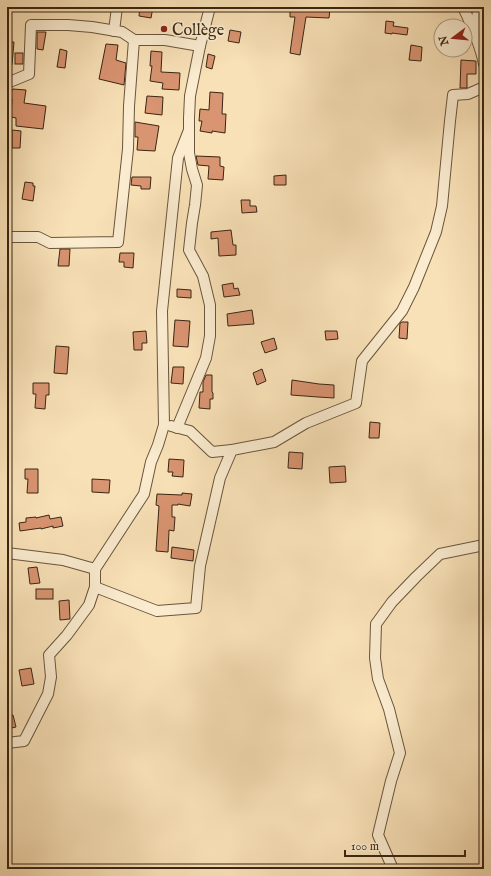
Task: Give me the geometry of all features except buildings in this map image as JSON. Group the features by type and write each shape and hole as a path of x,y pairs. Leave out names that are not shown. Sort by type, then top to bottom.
{"street":[{"path":"114,31 117,7"},
{"path":"177,428 206,358 210,336 210,305 203,276 189,250 197,185 188,153 190,96 200,46 210,7"},
{"path":"463,7 474,31 484,64"},
{"path":"474,31 479,7"},
{"path":"7,83 29,74 31,24 92,27 122,32 134,40 164,40 200,46"},
{"path":"7,237 38,237 50,243 118,242 128,149 129,106 134,40"},
{"path":"164,425 190,431 212,452 232,450 274,442 306,423 356,403 362,361 402,311 414,287 436,232 442,206 454,95 468,94 484,86"},
{"path":"7,743 24,741 48,694 51,677 49,655 67,635 88,605 95,587 96,569 144,494 151,462 164,425 162,311 178,158 189,130"},
{"path":"95,587 156,611 196,608 200,566 218,486 232,450"},
{"path":"393,869 378,835 391,781 400,753 389,708 378,679 375,658 376,624 392,602 440,554 484,545"},
{"path":"7,553 63,560 96,569"}],"place":[{"name":"Collège","path":"164,29"}]}
